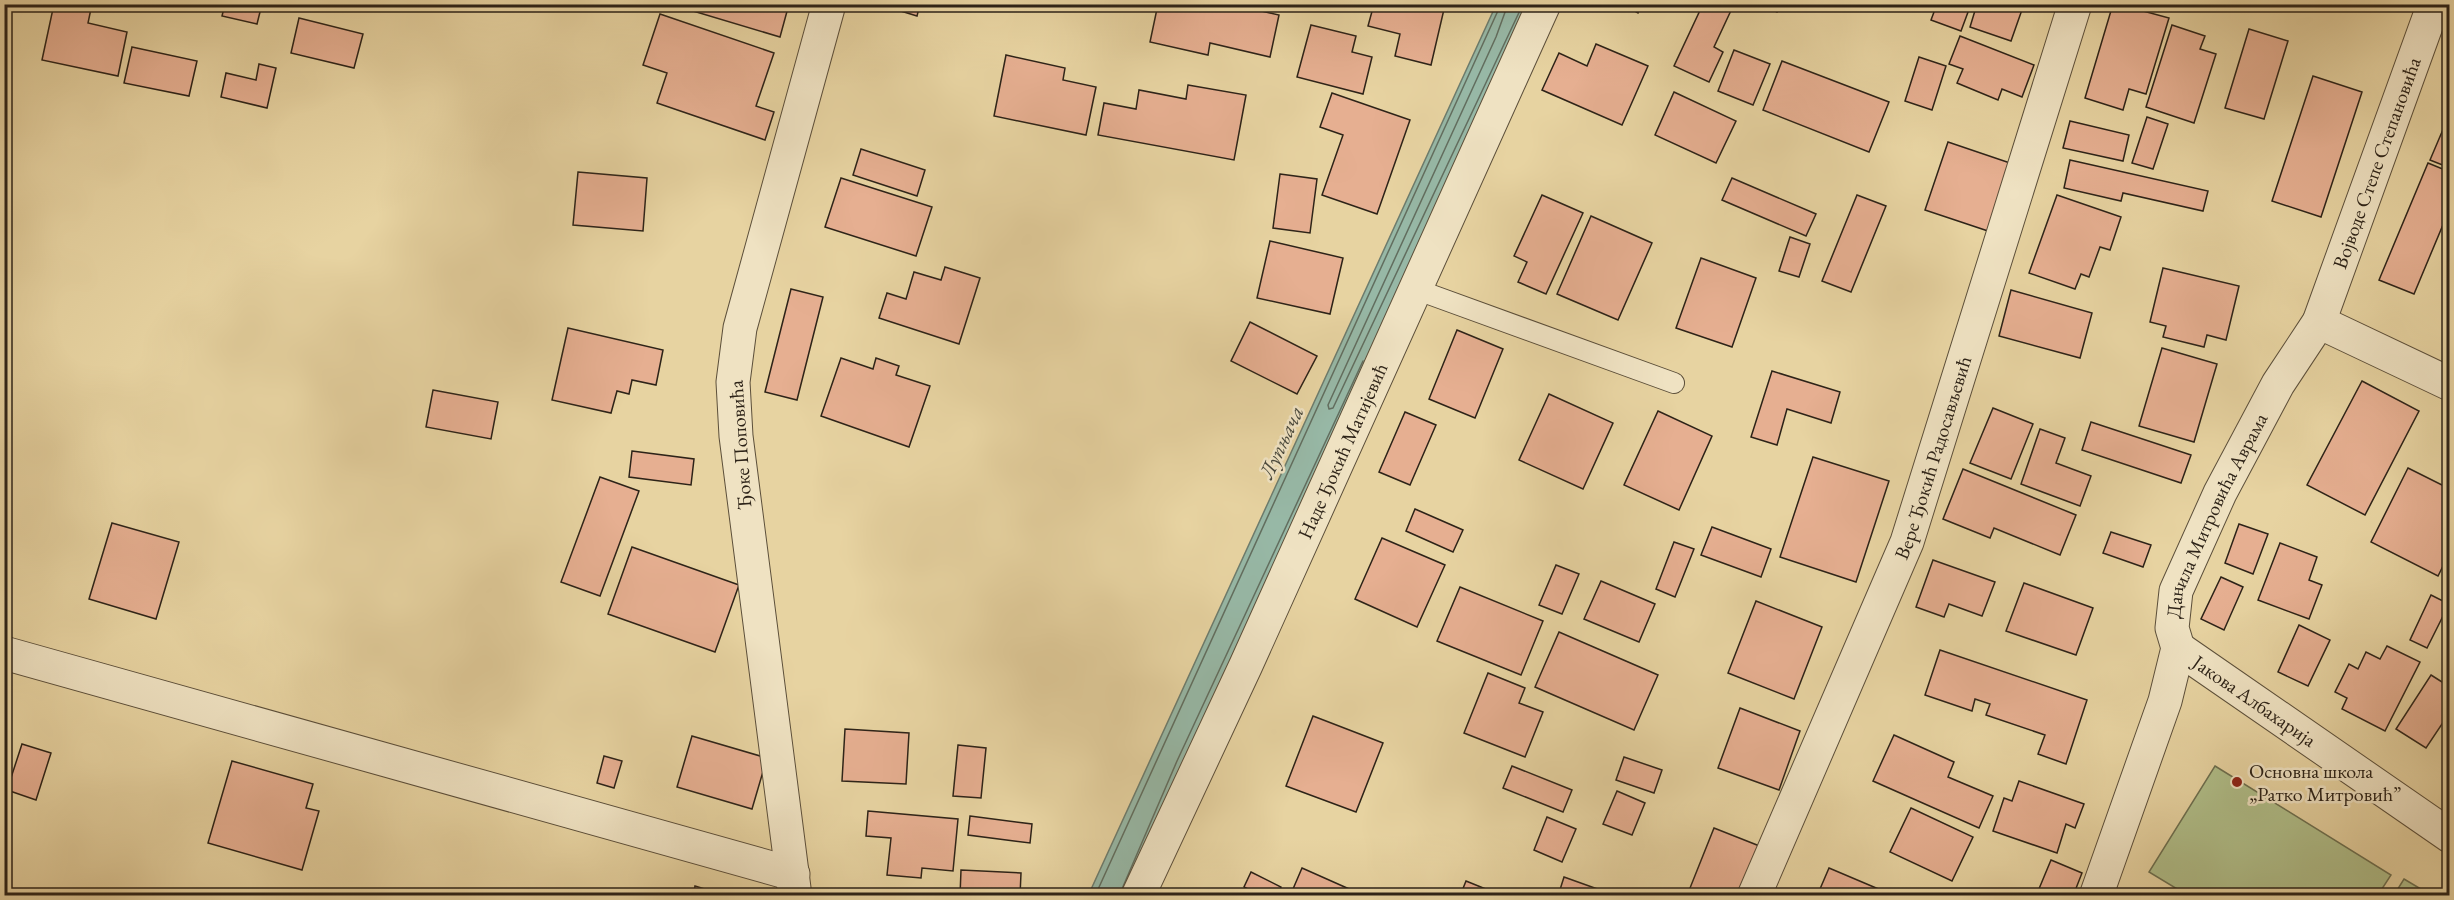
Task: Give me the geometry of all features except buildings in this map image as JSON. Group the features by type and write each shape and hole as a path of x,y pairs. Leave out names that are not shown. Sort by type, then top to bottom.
{"street":[{"name":"Ђоке Поповића","path":"794,885 774,719 754,591 735,426 733,382 740,328 829,4"},
{"name":"Наде Ђокић Матијевић","path":"1138,896 1246,665 1544,4"},
{"name":"Вере Ђокић Радосављевић","path":"1754,896 1907,542 2075,4"},
{"name":"Војводе Степе Степановића","path":"2319,322 2434,4"},
{"path":"2319,322 2450,384"},
{"name":"Данила Митровића Аврама","path":"2096,896 2158,724 2178,648 2172,628 2176,591 2220,494 2278,384 2319,322"},
{"name":"Јакова Албахарија","path":"2178,648 2450,836"},
{"path":"4,653 794,885"}],"lane":[{"path":"1416,289 1674,383"}],"green space":[{"path":"2215,766 2391,875 2378,895 2187,895 2149,872"},
{"path":"2404,879 2431,895 2394,895"}],"water":[{"path":"1496,5 1538,5 1124,895 1088,896"}],"place":[{"name":"Основна школа „Ратко Митровић”","path":"2237,782"}],"water label":[{"name":"Лупњача","path":"1281,442"}]}
